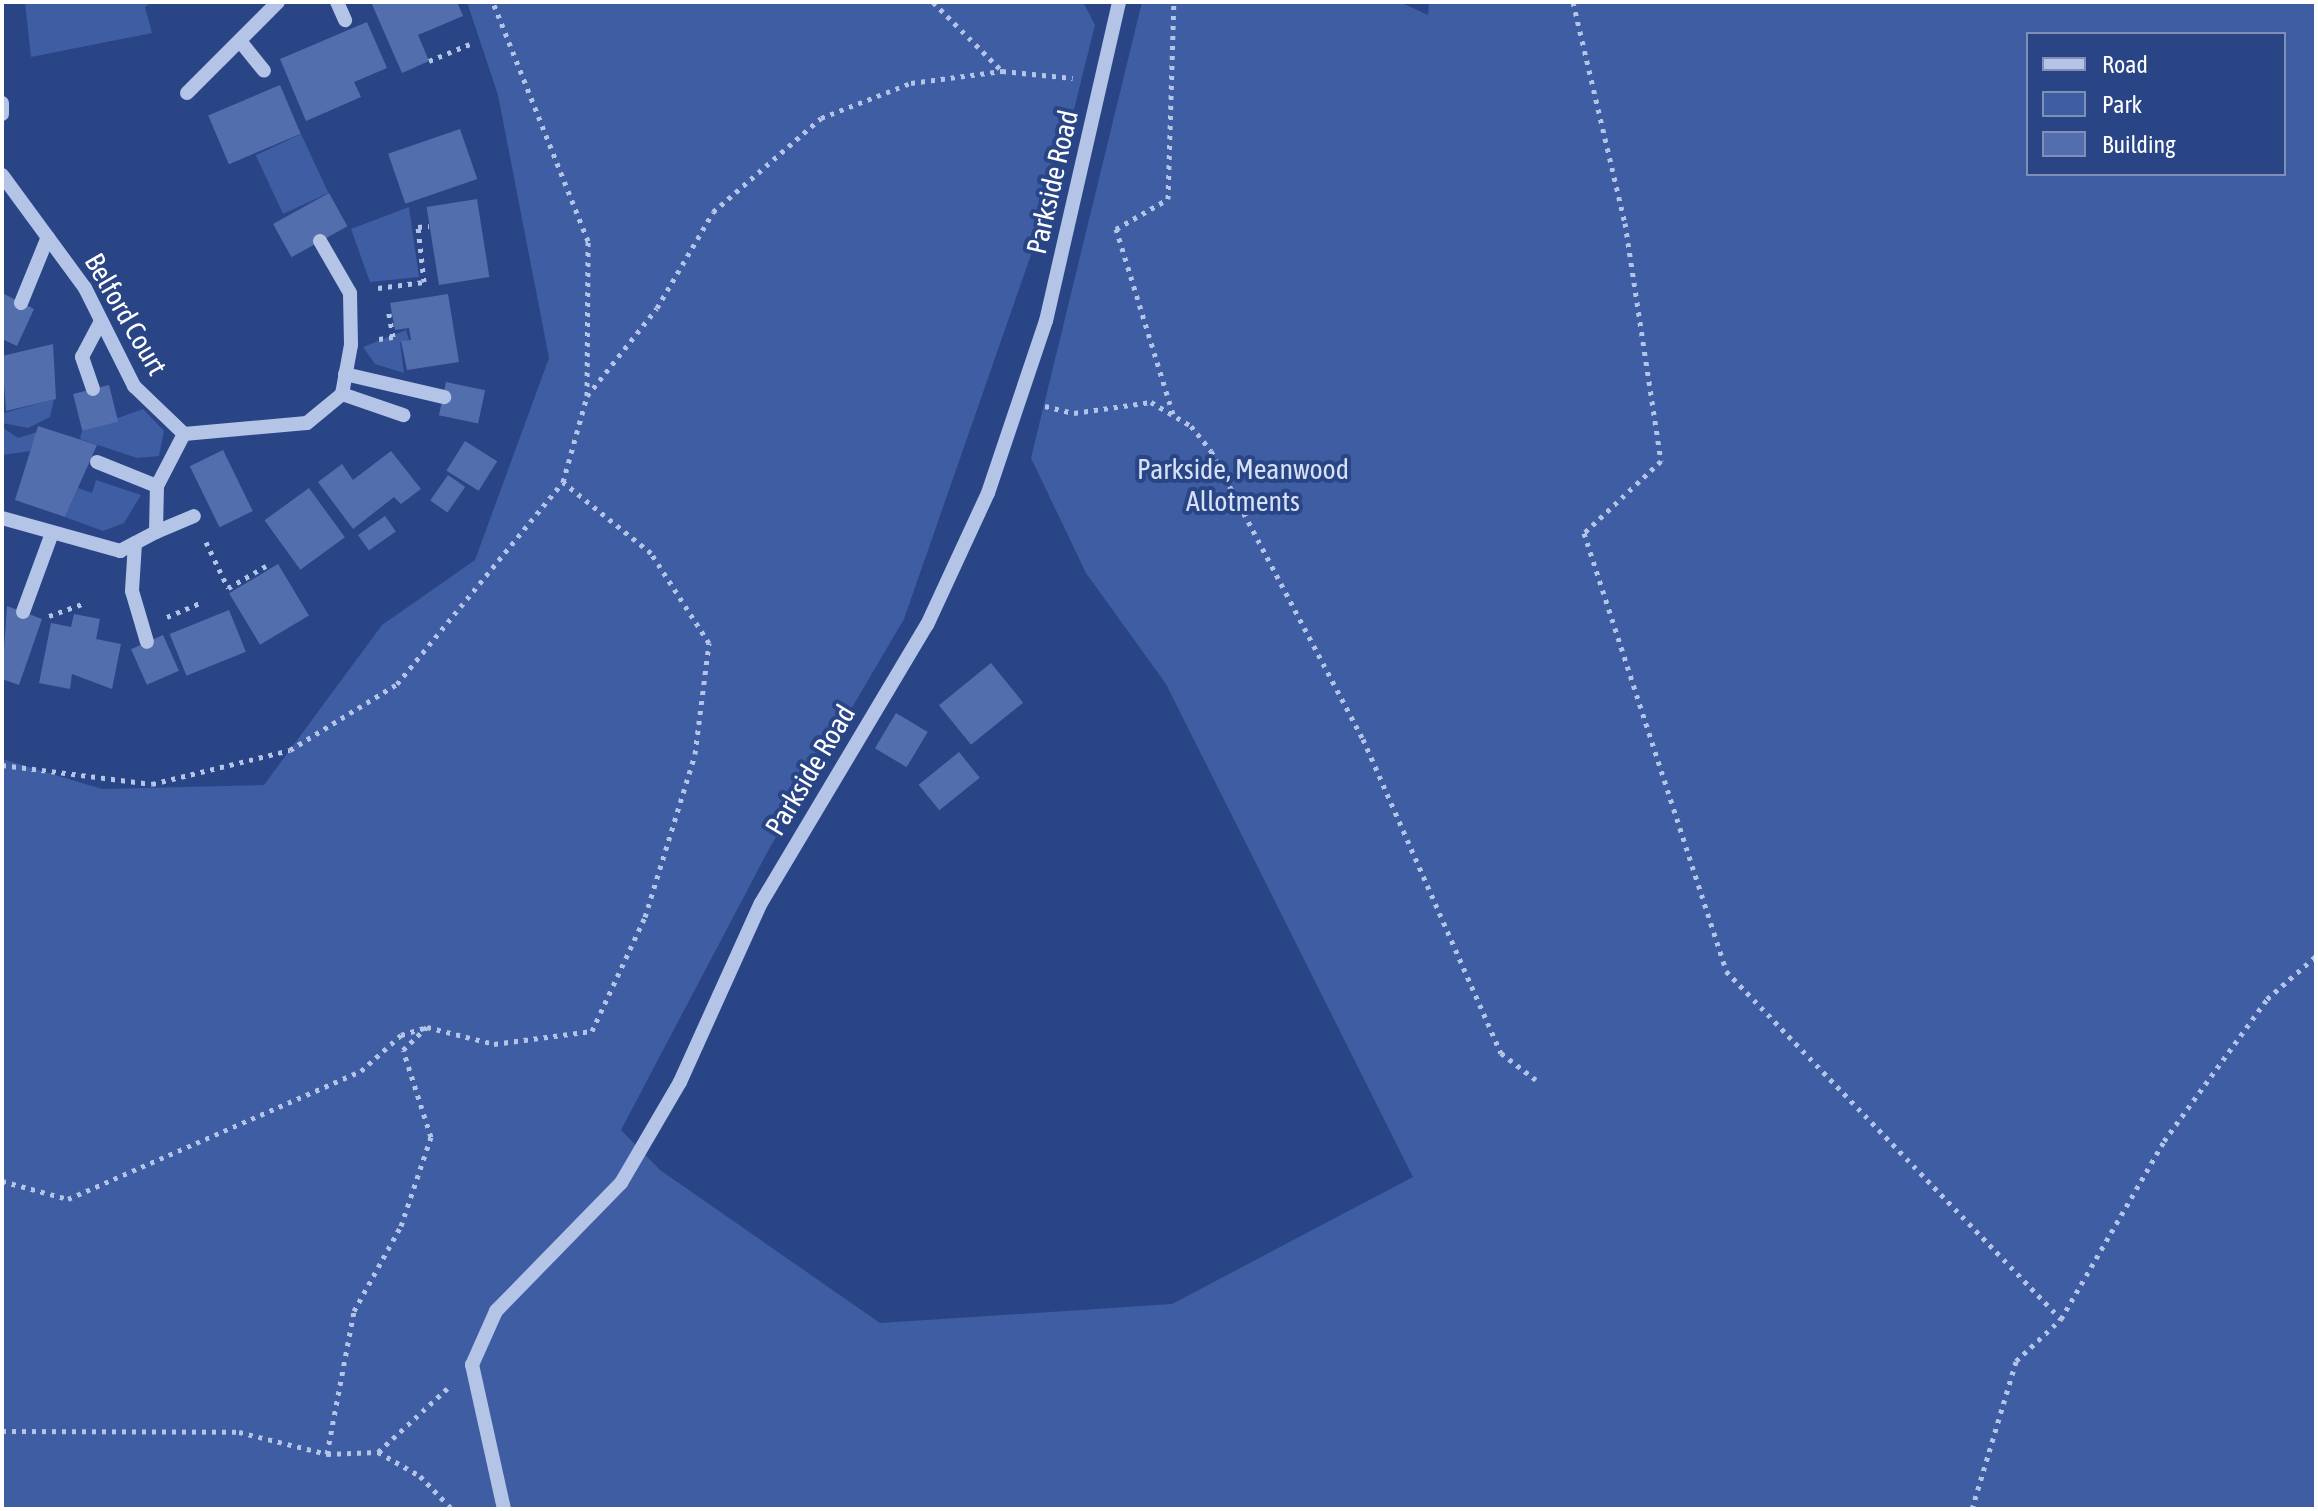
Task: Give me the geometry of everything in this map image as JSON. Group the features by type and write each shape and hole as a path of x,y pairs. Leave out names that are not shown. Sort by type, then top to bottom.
{"street":[{"path":"187,93 278,2"},
{"path":"337,2 345,20"},
{"name":"Parkside Road","path":"472,1365 496,1311 621,1183 680,1082 761,903 927,625 988,493 1046,321 1119,2"},
{"path":"240,41 264,71"},
{"path":"2,103 2,114"},
{"name":"Belford Court","path":"2,175 48,237 101,321 134,386 184,434"},
{"path":"21,303 48,237"},
{"path":"156,532 157,486 184,434 307,423 342,394 350,293 320,241"},
{"path":"93,389 82,357 101,321"},
{"path":"345,374 444,397"},
{"path":"342,394 403,415"},
{"path":"97,462 157,486"},
{"path":"2,518 120,551 194,516"},
{"path":"23,612 52,533"},
{"path":"135,543 132,591 147,642"},
{"path":"472,1365 504,1509"}],"path":[{"path":"2,765 152,784 290,750 397,684 563,482 587,396 588,241 493,2"},
{"path":"933,2 1002,71"},
{"path":"1174,2 1168,199 1116,229 1174,416"},
{"path":"1573,2 1625,223 1661,461 1584,533 1726,971 2061,1319"},
{"path":"429,61 470,44"},
{"path":"587,396 657,308 713,212 821,118 911,83 1002,71 1102,81"},
{"path":"384,288 424,282 418,227 429,226"},
{"path":"367,341 393,337 388,308"},
{"path":"1020,399 1074,413 1151,402 1174,416 1211,451 1363,739 1501,1053 1536,1080"},
{"path":"2,1181 68,1199 361,1071 401,1035 427,1027 494,1044 592,1031 645,917 695,754 709,643 651,553 563,482"},
{"path":"213,556 228,588 266,566"},
{"path":"143,625 203,602"},
{"path":"1972,1509 2016,1361 2061,1319 2164,1141 2267,999 2316,956"},
{"path":"327,1454 354,1311 401,1226 431,1137 403,1050 427,1027"},
{"path":"378,1452 472,1365"},
{"path":"2,1431 239,1432 327,1454 378,1452 420,1476 452,1509"}],"green space":[{"path":"25,2 151,2 145,7 152,33 31,57"},
{"name":"Parkside, Meanwood Allotments","path":"467,2 1083,2 1095,25 1055,186 904,619 769,849 621,1130 660,1170 880,1323 1172,1304 1413,1177 1166,684 1086,573 1031,458 1142,2 1400,2 1428,15 1429,2 2316,2 2316,1509 2,1509 2,759 102,789 264,785 382,625 475,560 549,358 498,95"},
{"path":"301,134 328,193 283,214 256,155"},
{"path":"409,207 419,277 370,282 351,229"},
{"path":"406,330 409,340 400,342 404,373 375,364 363,347"},
{"path":"54,399 50,417 28,428 2,423 2,407 4,413"},
{"path":"143,409 164,431 159,456 137,458 80,439 82,431"},
{"path":"2,427 18,438 37,432 31,451 2,455"},
{"path":"96,480 141,495 124,523 103,531 65,517 78,488 92,493"}],"building":[{"path":"371,2 457,2 463,16 418,35 429,61 402,73"},
{"path":"367,22 387,68 354,82 361,97 306,121 280,59"},
{"path":"280,85 301,134 229,164 208,115"},
{"path":"460,129 477,179 405,204 388,154"},
{"path":"329,193 347,226 291,257 273,224"},
{"path":"477,199 489,277 439,285 427,207"},
{"path":"4,294 34,309 17,346 2,339"},
{"path":"448,294 459,362 407,370 401,341 411,340 409,328 395,330 390,303"},
{"path":"53,344 56,399 6,411 2,356"},
{"path":"446,382 485,390 478,424 439,415"},
{"path":"109,385 118,422 82,431 73,394"},
{"path":"38,426 97,445 65,517 15,500"},
{"path":"465,441 497,461 479,491 446,471"},
{"path":"223,450 253,511 220,527 190,466"},
{"path":"391,451 421,489 401,504 394,497 353,529 318,482 342,464 353,480"},
{"path":"448,475 465,487 447,512 430,500"},
{"path":"309,488 345,537 300,570 265,520"},
{"path":"385,516 396,532 369,550 358,535"},
{"path":"278,564 309,615 260,645 229,593"},
{"path":"7,606 42,619 19,685 2,679"},
{"path":"229,610 246,652 187,676 170,634"},
{"path":"74,614 100,619 96,639 121,644 112,689 72,674 70,689 39,683 51,623 71,627"},
{"path":"163,635 179,671 147,685 131,649"},
{"path":"991,663 1023,703 971,745 939,705"},
{"path":"896,713 928,732 907,767 875,748"},
{"path":"959,752 980,778 939,810 919,785"}]}
